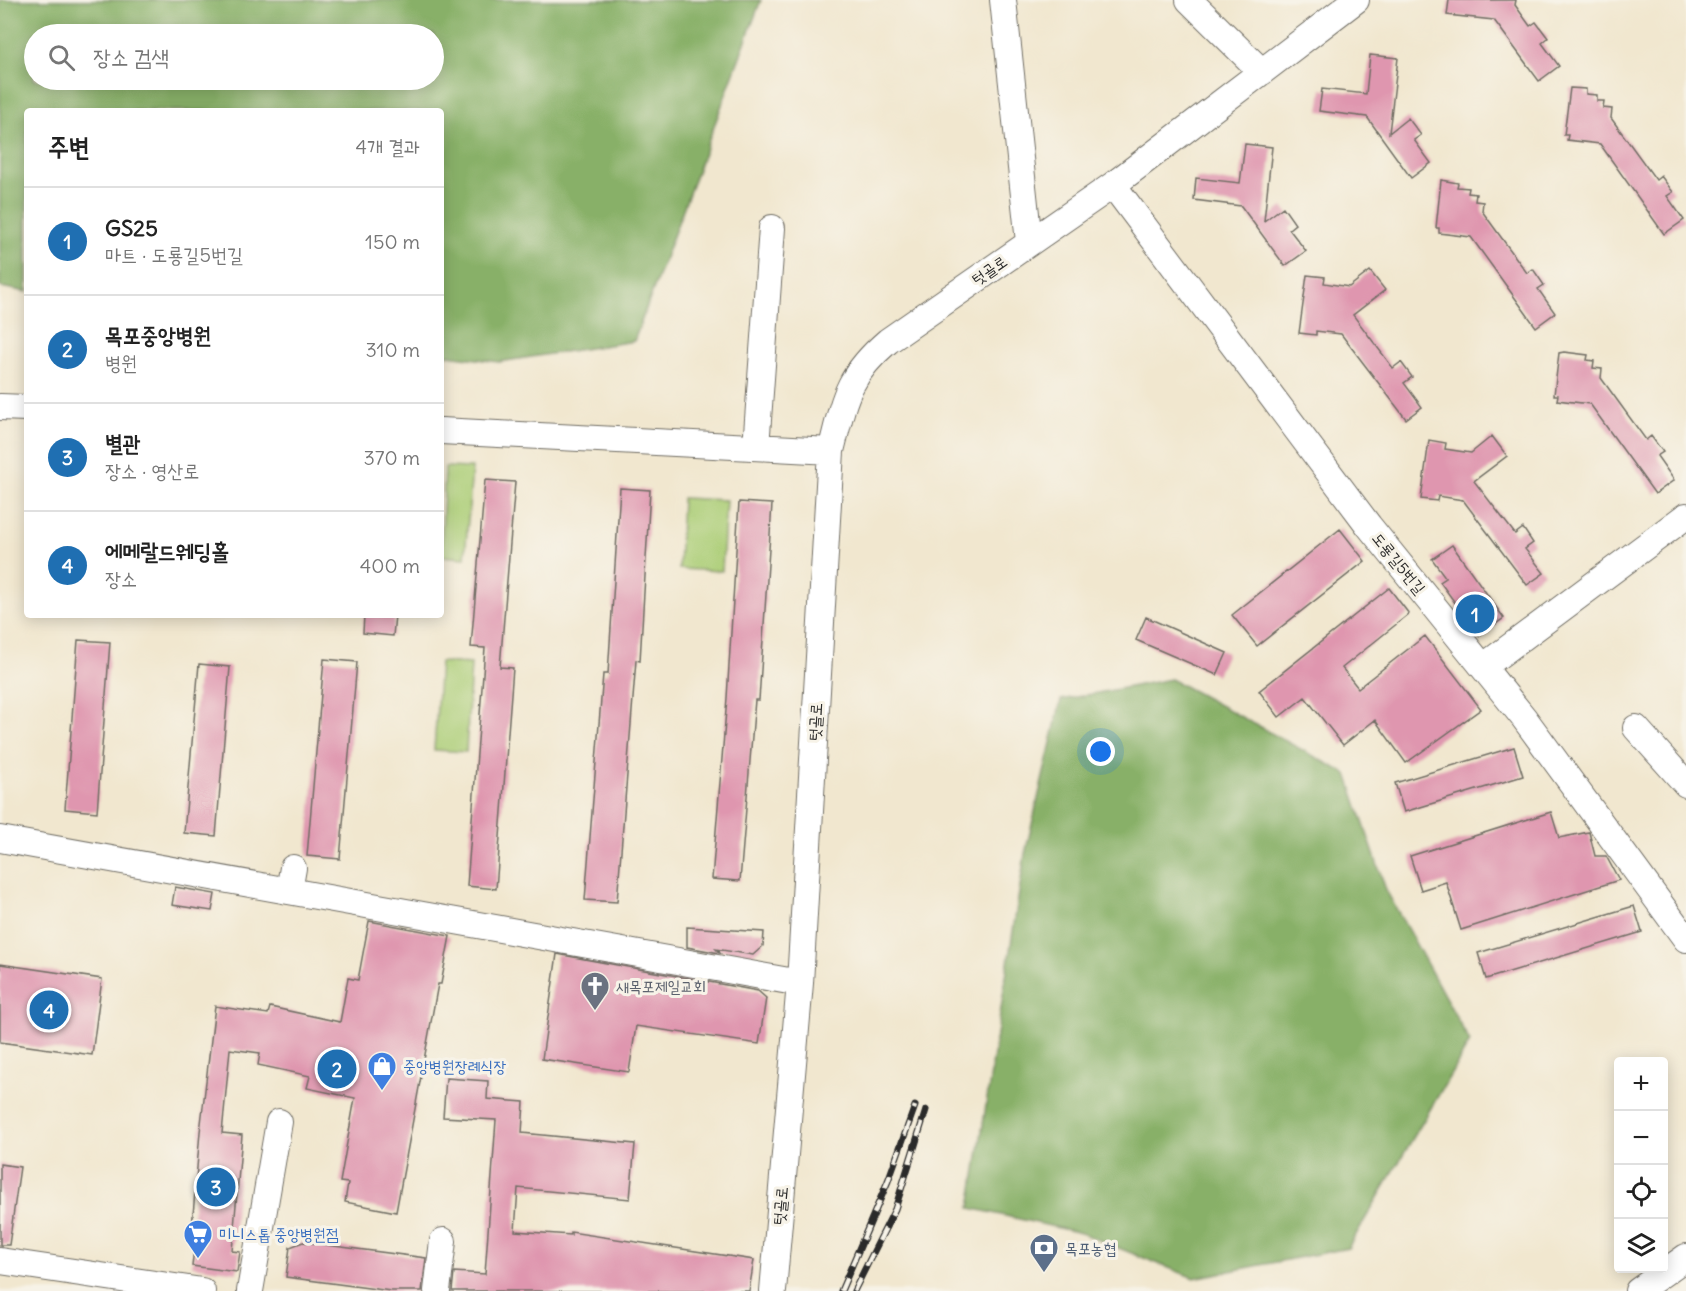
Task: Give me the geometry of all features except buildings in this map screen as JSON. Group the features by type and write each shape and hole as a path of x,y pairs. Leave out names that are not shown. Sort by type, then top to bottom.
{"street":[{"path":"1003,0 1029,242"},
{"path":"1190,0 1262,72"},
{"name":"텃골로","path":"773,1291 800,983 831,451 847,391 856,373 868,358 1029,242 1113,185 1356,0"},
{"name":"도룡길5번길","path":"1113,185 1369,526 1524,718 1686,939"},
{"path":"756,447 772,228"},
{"path":"0,406 24,408"},
{"path":"444,431 831,451"},
{"path":"1483,667 1686,516"},
{"path":"1636,728 1686,784"},
{"path":"0,839 291,879 800,983"},
{"path":"250,1291 279,1122"},
{"path":"437,1291 443,1241"},
{"path":"1638,1291 1686,1257"},
{"path":"0,1261 202,1291"}],"green space":[{"path":"0,0 761,0 634,341 499,362 444,354 444,108 24,108 24,291 0,287"},
{"path":"445,467 472,468 465,558 444,556"},
{"path":"682,498 726,500 722,571 679,569"},
{"path":"440,662 471,664 466,752 434,750"},
{"path":"1171,679 1347,774 1386,890 1470,1042 1348,1248 1194,1278 1081,1233 970,1208 1025,854 1061,700"}],"railway":[{"path":"841,1291 888,1181 915,1106"},
{"path":"854,1291 895,1209 926,1110"}],"place":[{"name":"GS25","path":"1475,614"},
{"name":"에메랄드웨딩홀","path":"49,1010"},
{"name":"새목포제일교회","path":"595,1012"},
{"name":"목포중앙병원","path":"337,1069"},
{"name":"중앙병원장례식장","path":"382,1092"},
{"name":"별관","path":"216,1187"},
{"name":"미니스톱 중앙병원점","path":"198,1260"},
{"name":"목포농협","path":"1044,1274"}]}
